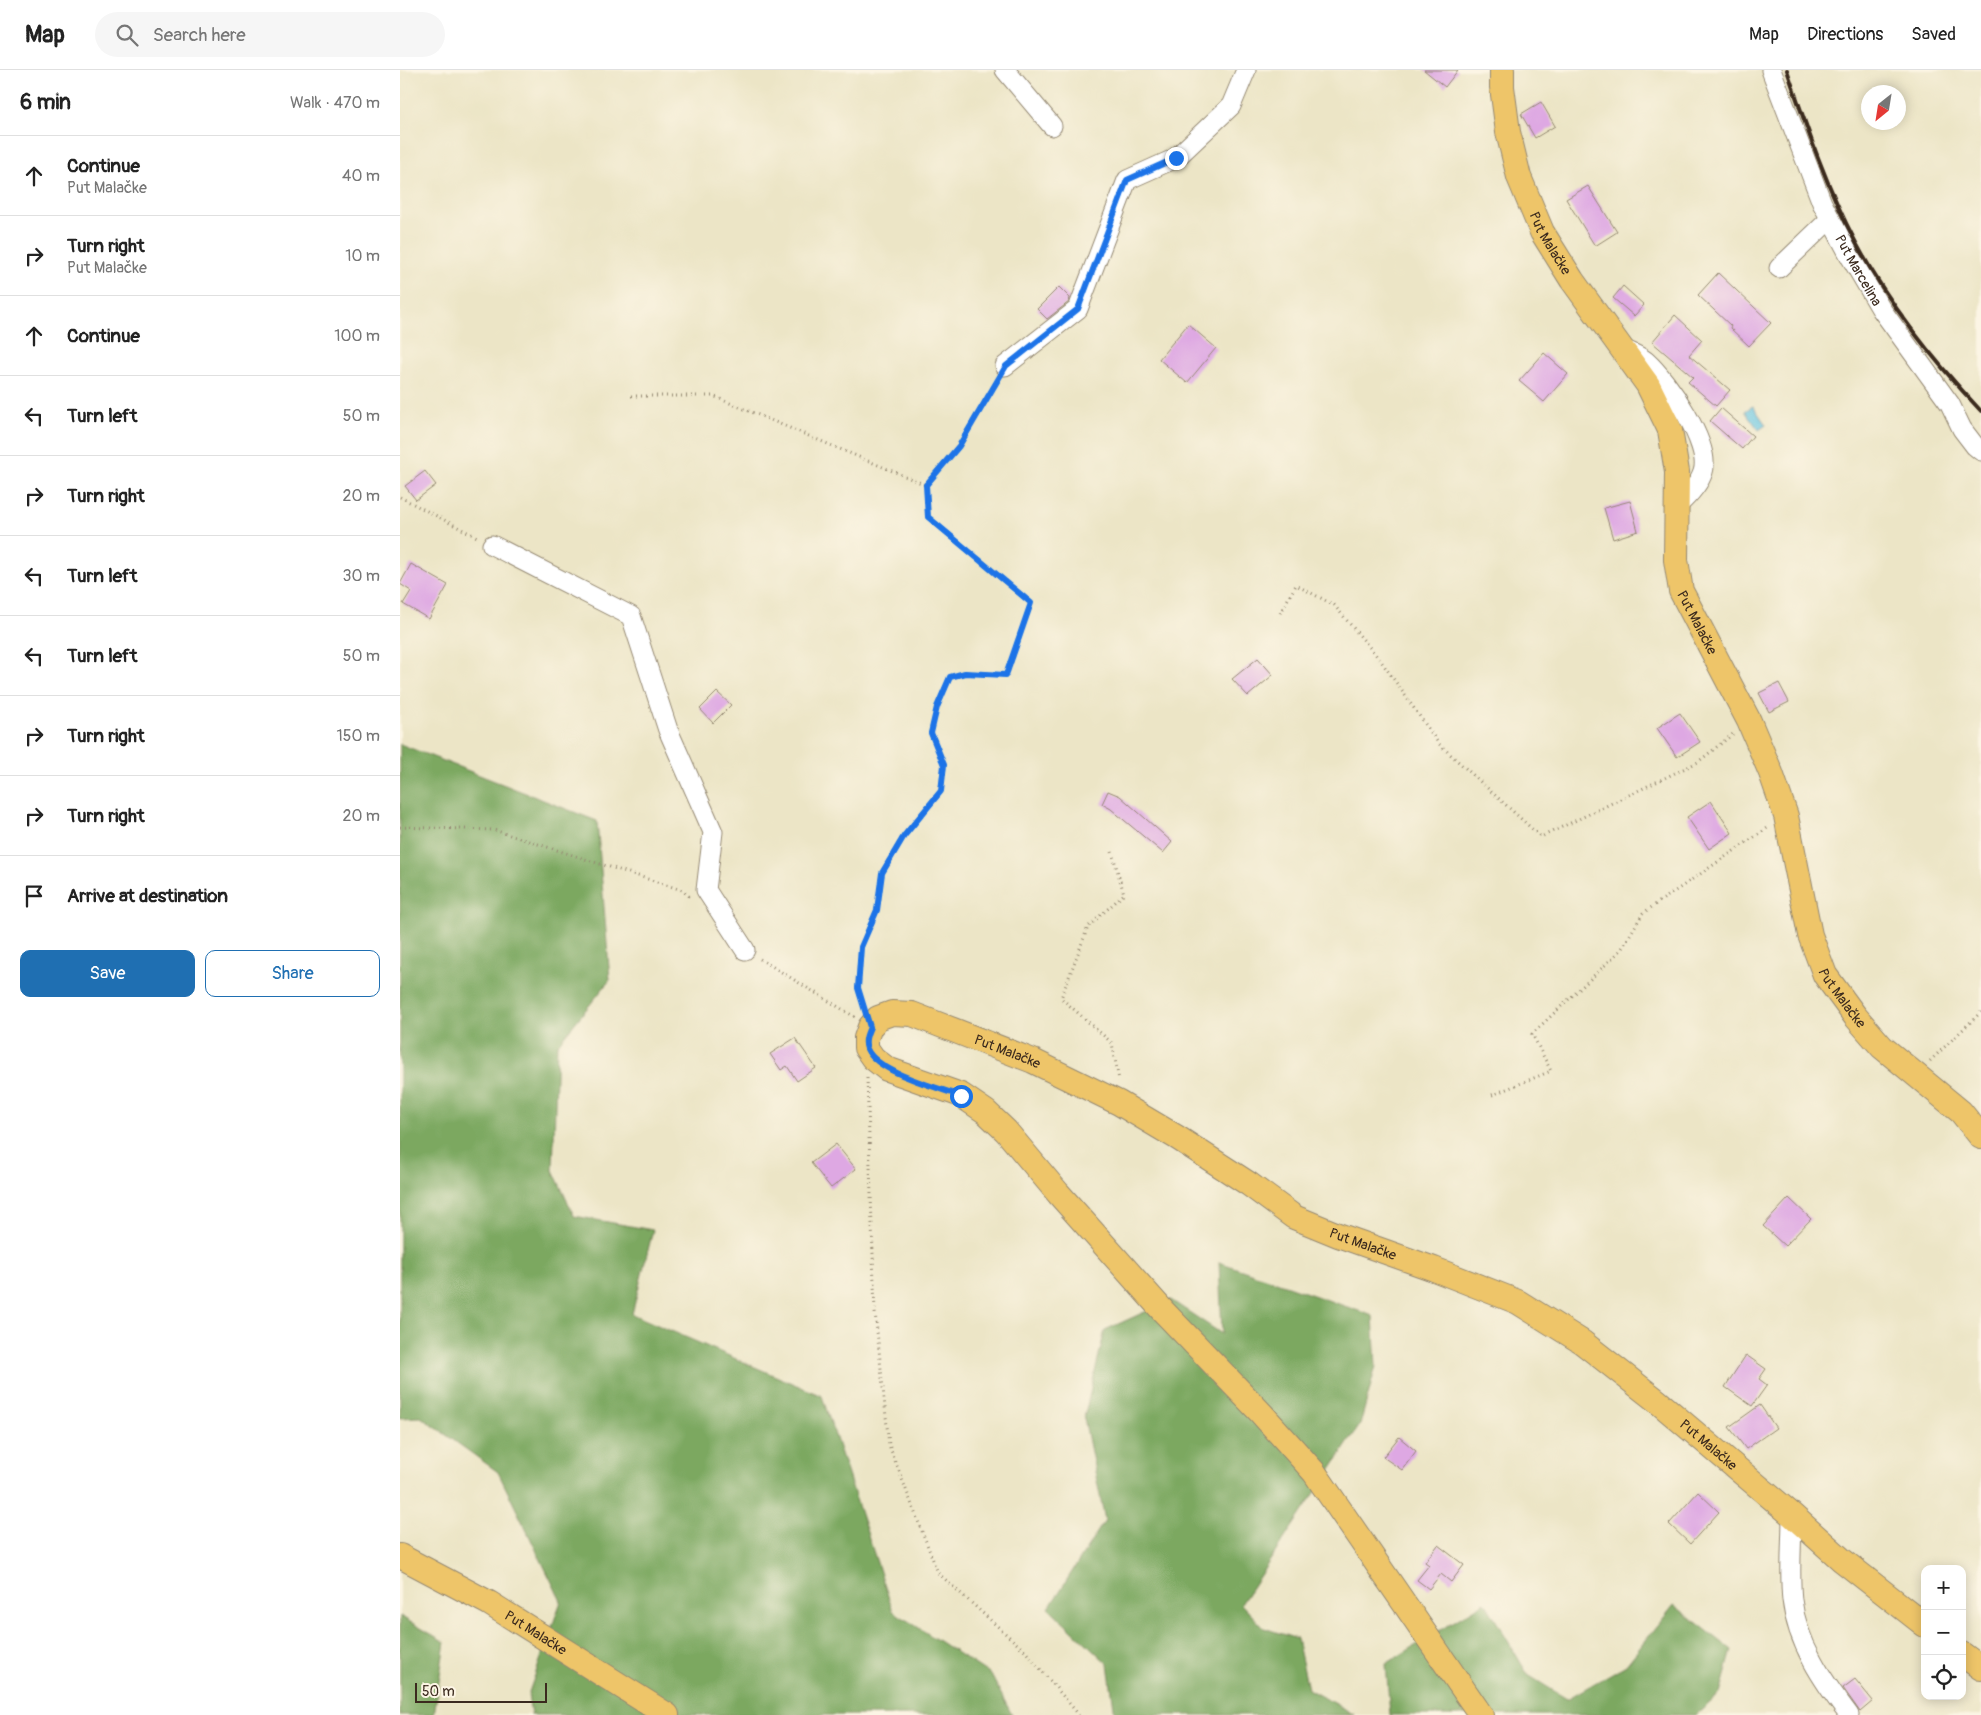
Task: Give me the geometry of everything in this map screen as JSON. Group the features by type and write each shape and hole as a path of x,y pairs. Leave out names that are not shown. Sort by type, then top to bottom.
{"main road":[{"name":"Put Malačke","path":"1502,70 1502,87 1510,141 1519,177 1542,232 1572,280 1648,385 1670,430 1677,472 1676,560 1681,591 1749,721 1771,773 1786,816 1810,935 1825,975 1855,1016 1882,1047 1961,1112 1981,1137"},
{"name":"Put Malačke","path":"868,1037 878,1018 892,1013 912,1014 1033,1061 1119,1103 1178,1138 1249,1184 1294,1217 1518,1302 1582,1342 1656,1400 1792,1515 1842,1560 1921,1622"},
{"path":"868,1037 874,1058 886,1068 961,1096 986,1112 1006,1131 1058,1193 1163,1311 1261,1413 1314,1472 1481,1715"},
{"name":"Put Malačke","path":"400,1556 489,1603 667,1715"},
{"path":"1963,1655 1981,1668"}],"street":[{"path":"1005,70 1052,126"},
{"path":"1006,366 1078,309 1127,180 1176,158 1231,106 1246,70"},
{"name":"Put Marcelina","path":"1771,70 1830,219 1881,309 1946,397 1962,428 1981,452"},
{"path":"1779,268 1830,219"},
{"path":"492,545 631,616 668,730 713,832 706,890 745,950"},
{"path":"1792,1515 1792,1599 1799,1632 1826,1685 1849,1715"}],"path":[{"path":"1006,366 959,446 926,485 928,517 1031,603 1006,675 965,673 950,677 937,707 931,733 944,765 941,791 904,836 882,873 877,910 861,947 858,988 868,1037 875,1312 889,1446 938,1573 1025,1651 1079,1715"},
{"path":"631,396 713,396 926,485"},
{"path":"400,497 492,545"},
{"path":"1280,613 1296,585 1334,605 1381,661 1439,744 1541,838 1698,762 1749,721"},
{"path":"1492,1095 1551,1071 1532,1034 1621,950 1642,913 1786,816"},
{"path":"400,827 494,830 682,890 696,903"},
{"path":"1112,852 1124,894 1088,927 1061,998 1112,1043 1120,1079 1119,1103"},
{"path":"745,950 868,1037"},
{"path":"1916,1074 1981,1012"}],"green space":[{"path":"400,744 597,821 610,980 557,1045 553,1170 574,1216 653,1230 632,1314 822,1396 893,1611 991,1675 1012,1715 531,1715 528,1695 561,1601 498,1472 421,1417 400,1418"},
{"path":"1219,1262 1373,1316 1376,1366 1360,1425 1241,1604 1264,1628 1297,1639 1308,1689 1355,1715 1115,1715 1108,1664 1049,1608 1105,1520 1084,1418 1105,1330 1171,1300 1222,1334"},
{"path":"1485,1602 1528,1675 1567,1699 1626,1665 1674,1605 1732,1650 1720,1694 1696,1715 1390,1715 1386,1664"},
{"path":"400,1616 445,1642 434,1715 400,1715"}],"water":[{"path":"1753,406 1766,425 1759,430 1745,411"}],"building":[{"path":"1424,70 1458,70 1445,87"},
{"path":"1541,102 1555,126 1535,138 1521,114"},
{"path":"1588,186 1617,232 1595,246 1566,199"},
{"path":"1718,273 1771,323 1749,346 1698,295"},
{"path":"1623,286 1644,305 1634,316 1613,298"},
{"path":"1059,287 1070,298 1069,302 1047,319 1037,309"},
{"path":"1675,315 1702,340 1689,355 1730,390 1716,406 1688,382 1693,377 1652,342"},
{"path":"1188,324 1216,348 1187,383 1159,359"},
{"path":"1544,353 1568,374 1544,402 1519,381"},
{"path":"1721,408 1753,436 1742,449 1710,421"},
{"path":"425,471 436,485 416,500 405,486"},
{"path":"1630,501 1638,531 1613,539 1604,508"},
{"path":"411,564 448,585 429,619 403,604 411,591 400,584"},
{"path":"1258,658 1273,675 1248,696 1232,679"},
{"path":"1779,683 1789,702 1769,712 1759,693"},
{"path":"717,692 731,705 713,723 700,709"},
{"path":"1680,713 1700,742 1677,757 1657,728"},
{"path":"1108,791 1120,796 1172,842 1163,853 1111,809 1102,804"},
{"path":"1711,801 1732,833 1709,849 1687,817"},
{"path":"795,1038 816,1068 797,1081 787,1066 781,1070 770,1054"},
{"path":"836,1144 856,1169 831,1188 811,1163"},
{"path":"1789,1198 1811,1219 1785,1246 1763,1226"},
{"path":"1746,1355 1766,1369 1759,1379 1767,1385 1752,1406 1725,1387"},
{"path":"1760,1405 1776,1428 1746,1449 1729,1427"},
{"path":"1399,1437 1416,1451 1402,1470 1383,1457"},
{"path":"1698,1492 1719,1512 1690,1544 1669,1524"},
{"path":"1438,1545 1464,1565 1451,1582 1441,1574 1429,1589 1417,1580 1429,1565 1425,1562"},
{"path":"1855,1679 1873,1701 1860,1712 1843,1688"}],"railway":[{"path":"1787,70 1827,180 1856,243 1869,266 1913,332 1981,411"}],"route":[{"path":"961,1096 886,1068 866,1048 866,1038 870,1027 858,988 861,947 877,910 882,873 904,836 941,791 944,765 931,733 937,707 950,677 965,673 1006,675 1031,603 928,517 926,485 959,446 1006,366 1078,309 1127,180 1176,158"}]}
